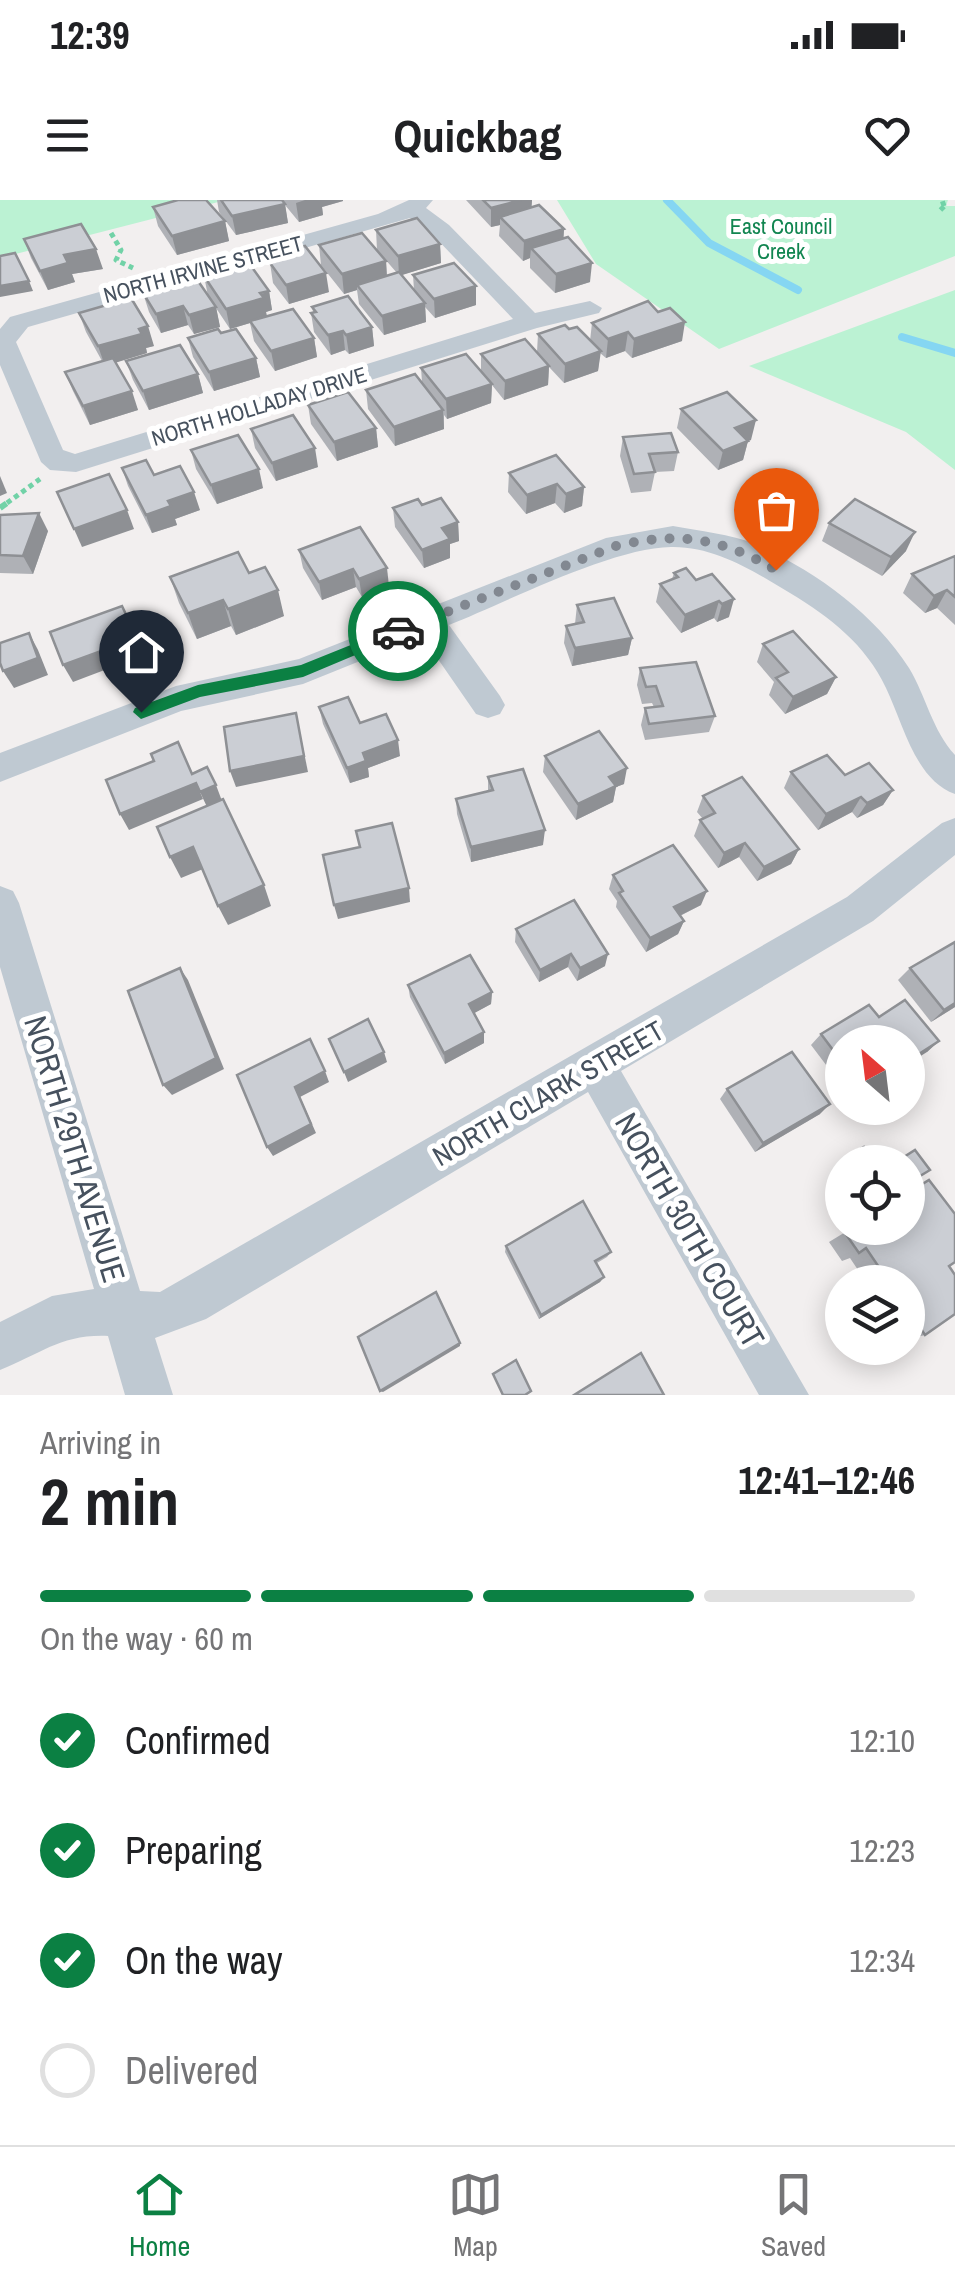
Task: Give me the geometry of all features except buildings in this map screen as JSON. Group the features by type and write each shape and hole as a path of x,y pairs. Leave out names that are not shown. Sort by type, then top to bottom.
{"street":[{"path":"418,205 530,322"},
{"name":"NORTH IRVINE STREET","path":"2,342 18,322 418,205"},
{"name":"NORTH HOLLADAY DRIVE","path":"60,463 92,459 530,322 590,308"},
{"path":"2,342 51,455 60,463"},
{"path":"0,768 198,692 303,671 616,546 673,536 745,552 838,608 871,638 898,678 931,752 955,780"},
{"path":"427,619 488,706"},
{"name":"NORTH CLARK STREET","path":"0,1347 52,1319 84,1312 160,1315 190,1304 860,909 955,834"},
{"name":"NORTH 29TH AVENUE","path":"0,903 149,1395"},
{"name":"NORTH 30TH COURT","path":"595,1066 786,1395"}],"path":[{"path":"944,210 940,205 950,201"},
{"path":"110,232 121,250 116,260 136,272"},
{"path":"0,508 60,463"}],"green space":[{"path":"0,200 226,200 0,258"},
{"name":"East Council Creek","path":"557,200 948,200 946,206 955,206 955,256 719,349 596,264"},
{"path":"955,290 955,470 906,432 749,366"}],"waterway":[{"path":"667,200 709,243 798,290"},
{"path":"902,337 955,353"}],"way so far":[{"path":"398,631 616,546 647,539 673,536 725,545 776,570"}],"route":[{"path":"141,712 198,692 303,671 398,631"}]}
